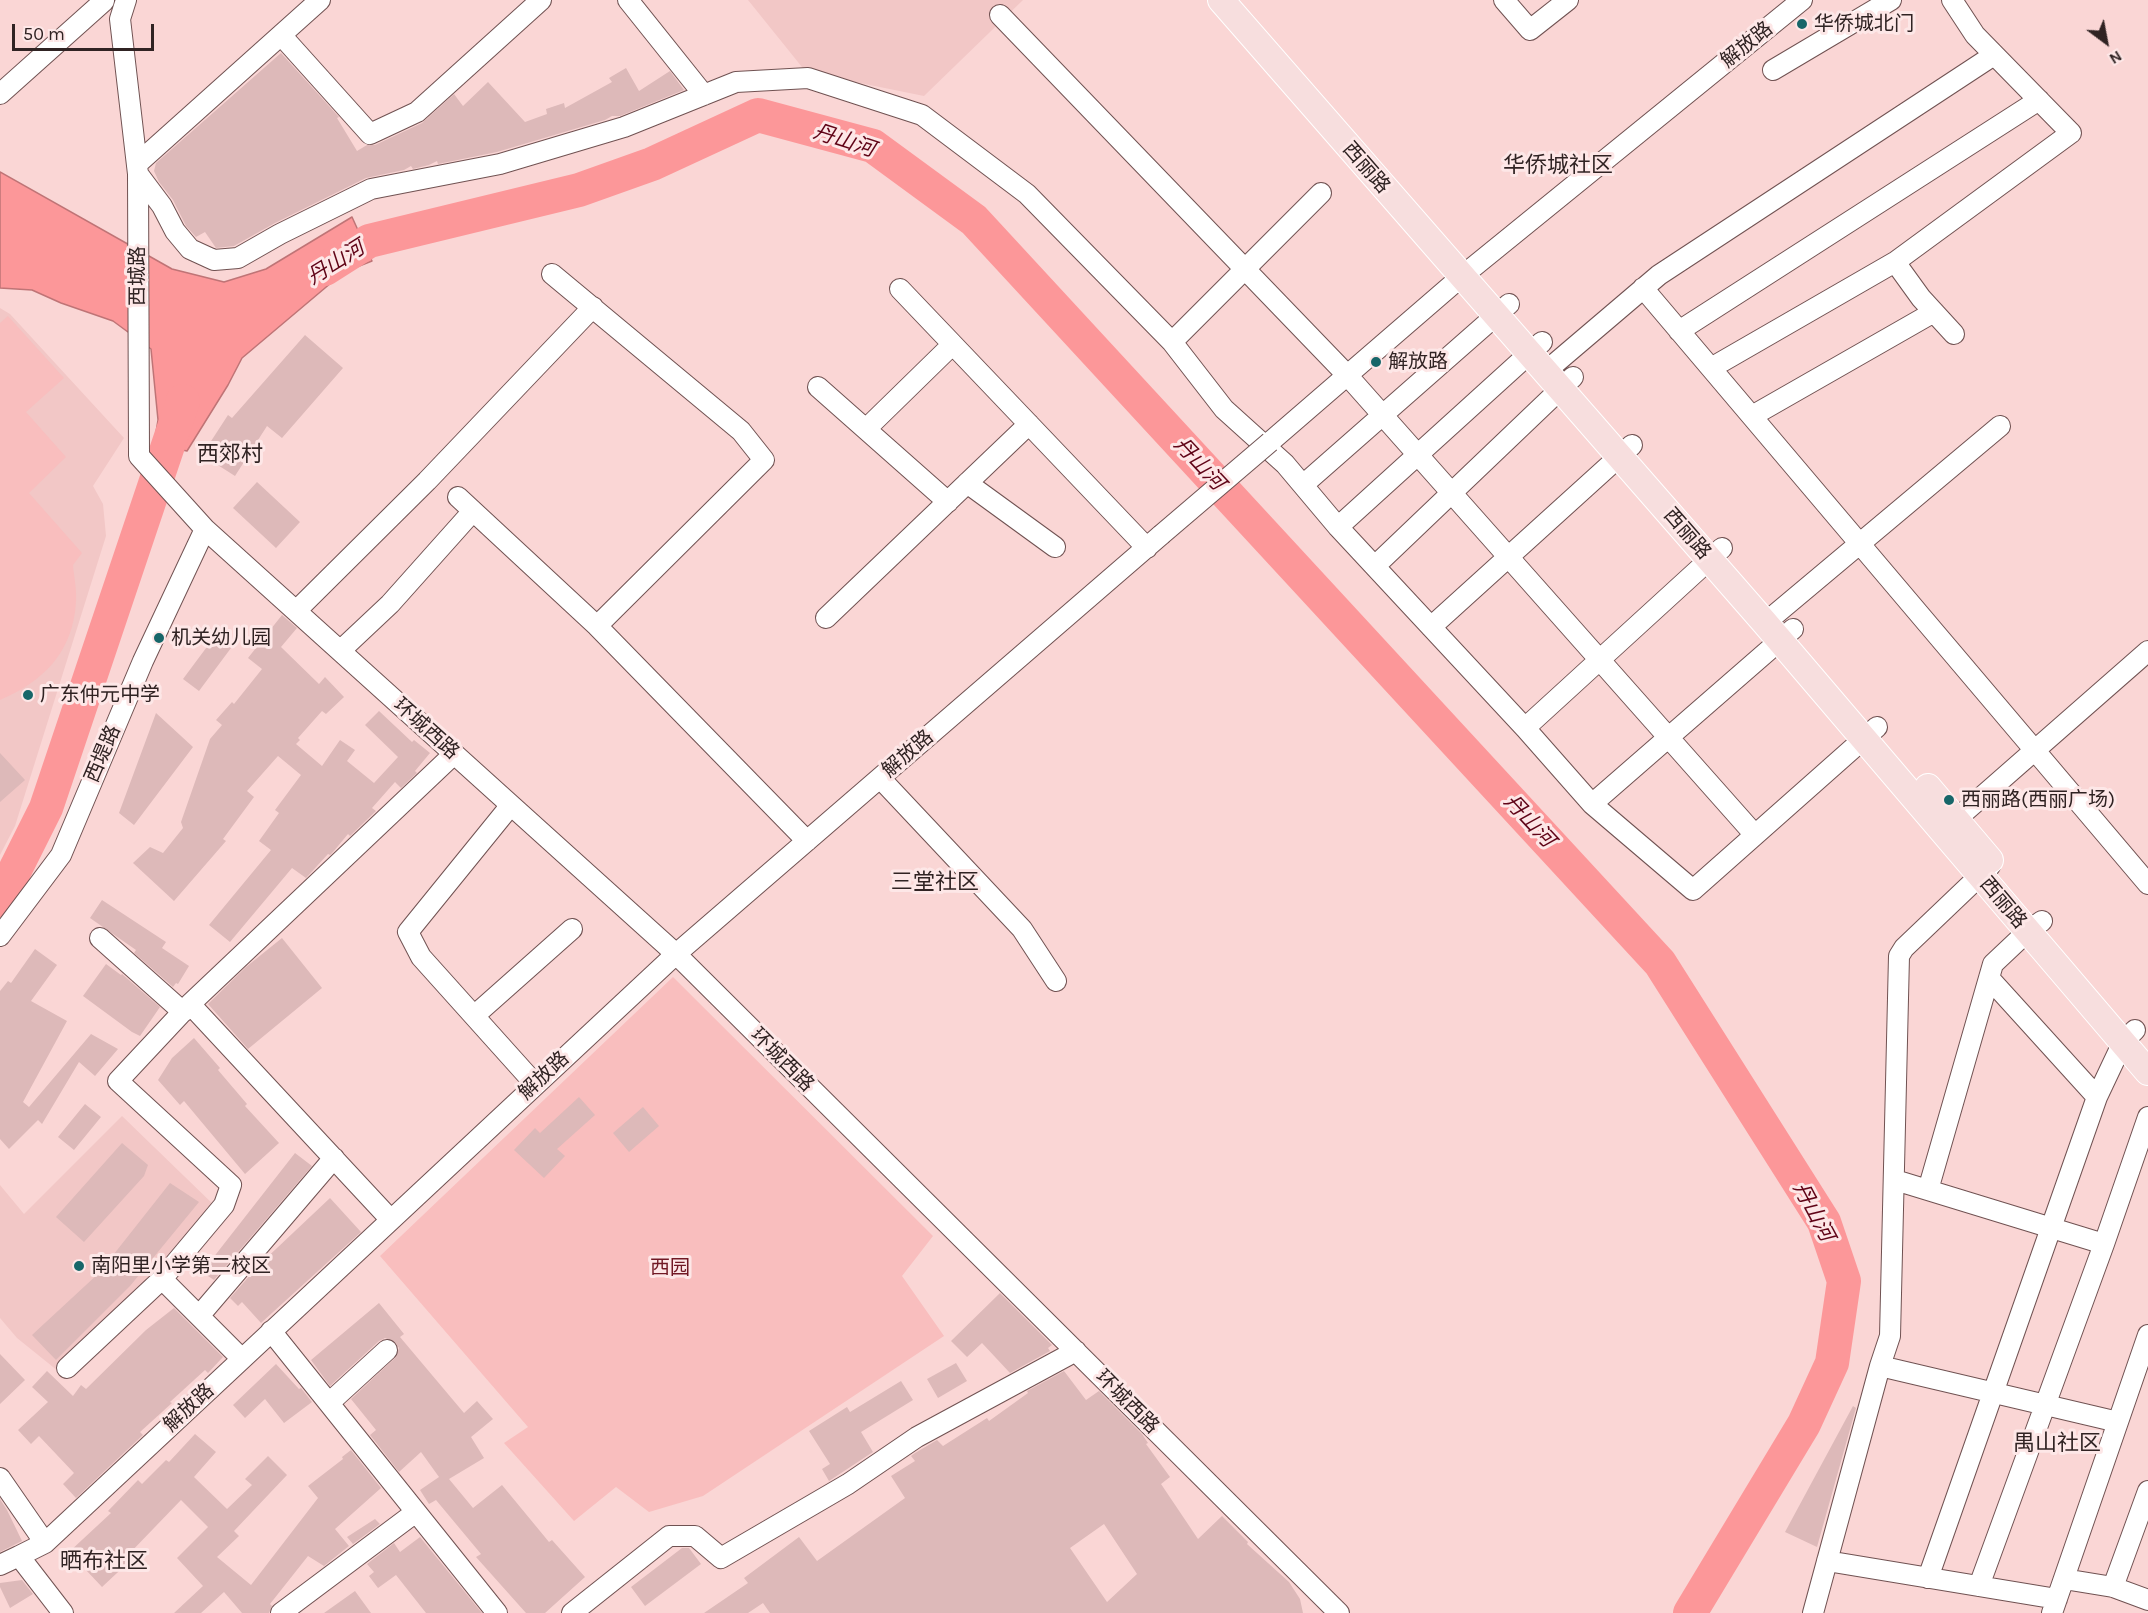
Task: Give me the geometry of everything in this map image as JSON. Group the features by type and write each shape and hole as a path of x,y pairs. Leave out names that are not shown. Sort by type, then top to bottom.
{"main road":[{"name":"西丽路","path":"1221,0 1468,271 1779,626 2035,926 2135,1039 2148,1072"},
{"name":"西丽路","path":"1243,0 1468,271"}],"street":[{"name":"西城路","path":"126,0 120,19 138,169 139,456 205,529"},
{"path":"320,0 138,169 175,231 190,249 214,260 238,258 280,234 371,189 500,164 624,127 736,82 808,78 922,114 1027,194 1172,342 1224,409 1285,464 1338,526 1525,728 1592,804 1693,890 1870,733"},
{"path":"281,35 370,134 417,112 541,0"},
{"path":"628,0 704,95"},
{"path":"1504,0 1530,30 1568,0"},
{"name":"解放路","path":"0,1565 45,1543 676,954 1468,271 1802,0"},
{"path":"1773,70 1891,0"},
{"path":"1711,368 1895,262 2071,133 1975,35 1952,0"},
{"path":"0,94 103,1 120,19"},
{"path":"1000,15 1347,375 1755,835"},
{"path":"1338,526 1418,455 1551,366 1659,275 1994,55"},
{"path":"1679,331 2039,100"},
{"path":"1172,342 1321,193"},
{"path":"1895,262 1954,334"},
{"path":"552,274 741,431 764,460 597,626"},
{"path":"1643,288 2148,884"},
{"path":"900,289 1029,424 1154,542"},
{"path":"296,611 427,481 592,307"},
{"path":"1303,485 1502,310"},
{"path":"1752,417 1934,312"},
{"path":"866,429 952,345"},
{"path":"1375,566 1452,493 1551,366"},
{"path":"818,387 948,502"},
{"path":"826,618 1029,424"},
{"path":"1592,804 1669,737 1860,543 2000,426"},
{"path":"1431,627 1626,451"},
{"path":"967,483 1055,547"},
{"path":"458,497 597,626 807,841"},
{"path":"340,651 390,604 473,511"},
{"name":"环城西路","path":"205,529 676,954 1339,1613"},
{"name":"西堤路","path":"0,936 61,855 143,660 205,529"},
{"path":"1525,728 1716,554"},
{"path":"1949,825 2148,651"},
{"path":"67,1368 162,1279 224,1205 231,1185 118,1081 187,1008 454,754"},
{"path":"880,778 1023,929 1056,981"},
{"path":"511,805 408,932 421,957 536,1084"},
{"path":"1813,1613 1890,1336 1899,956 1904,948 1986,869"},
{"path":"1928,1190 1993,964 2035,926"},
{"path":"474,1016 572,929"},
{"path":"100,938 187,1008 334,1158 391,1220"},
{"path":"1989,978 2097,1097"},
{"path":"1928,1578 2097,1097 2135,1039"},
{"path":"1979,1586 2148,1117"},
{"path":"199,1316 334,1158"},
{"path":"1895,1180 2104,1244"},
{"path":"162,1279 242,1359"},
{"path":"271,1331 497,1613"},
{"path":"1827,1561 1979,1586 2055,1606 2148,1335"},
{"path":"329,1403 387,1350"},
{"path":"572,1613 669,1536 695,1536 721,1558 848,1484 917,1437 1076,1351"},
{"path":"1880,1366 2118,1422"},
{"path":"0,1478 45,1543"},
{"path":"2113,1587 2148,1491"},
{"path":"281,1613 416,1512"},
{"path":"19,1556 63,1613"},
{"path":"2064,1579 2113,1587 2148,1600"}],"shaded area":[{"path":"748,0 1023,0 924,96 806,72"},
{"name":"广东仲元中学","path":"0,308 10,314 124,438 93,486 103,504 106,536 15,826 0,855"},
{"name":"南阳里小学第二校区","path":"122,1116 216,1207 58,1371 17,1338 0,1318 0,1185 24,1214"}],"green space":[{"path":"8,316 64,378 26,412 66,457 29,493 82,553 73,565 76,588 74,620 62,650 43,674 30,684 0,700 0,323"},
{"name":"西园","path":"673,977 933,1236 902,1276 944,1336 703,1496 649,1512 616,1487 574,1521 504,1443 528,1427 380,1256"}],"water":[{"path":"0,172 172,269 224,282 266,269 352,217 372,261 344,272 242,358 187,451 154,444 158,420 151,349 113,321 32,290 0,288"}],"building":[{"path":"281,53 339,117 337,118 357,151 422,123 454,94 463,106 488,82 525,122 547,114 546,109 564,103 565,108 612,82 609,78 626,68 639,91 670,71 684,90 620,116 612,116 497,152 438,164 437,161 413,169 411,166 404,170 366,178 234,246 216,248 205,232 196,237 186,226 173,200 159,182 154,171 156,163"},
{"path":"305,335 343,368 282,438 267,426 235,476 202,455 228,415 232,418"},
{"path":"257,482 300,522 276,548 233,508"},
{"path":"282,615 297,628 281,647 319,684 325,677 344,697 326,714 322,711 298,738 300,740 296,744 322,766 340,740 355,750 347,761 374,783 398,757 365,725 379,711 412,742 414,740 430,753 415,771 417,773 401,788 395,782 372,808 376,811 350,836 348,834 306,878 292,868 230,942 209,925 271,850 259,841 279,813 275,810 301,775 278,756 247,791 254,797 223,839 226,841 174,901 133,863 150,847 163,853 183,828 181,822 210,739 222,725 216,720 232,702 234,704 262,669 248,658"},
{"path":"215,636 231,648 199,691 183,679"},
{"path":"156,713 193,747 134,825 119,813"},
{"path":"0,753 25,780 0,802"},
{"path":"102,900 166,942 162,948 189,966 178,984 176,983 173,987 134,953 136,950 90,918"},
{"path":"282,938 322,988 248,1049 208,1004 246,967"},
{"path":"35,949 57,965 31,1001 67,1021 23,1102 29,1107 91,1034 118,1049 95,1076 79,1062 42,1124 38,1120 9,1149 0,1139 0,991 8,981 11,983"},
{"path":"106,964 122,974 160,1007 140,1036 83,996"},
{"path":"194,1038 247,1104 245,1106 279,1143 245,1174 184,1101 180,1105 158,1080 172,1058"},
{"path":"579,1097 595,1115 557,1149 565,1156 544,1178 514,1150 535,1128 540,1133"},
{"path":"85,1104 101,1117 74,1150 58,1137"},
{"path":"643,1107 659,1126 629,1152 613,1133"},
{"path":"122,1143 148,1165 144,1176 84,1242 56,1217"},
{"path":"295,1153 312,1166 214,1280 202,1272"},
{"path":"170,1183 199,1202 130,1286 56,1360 32,1335 99,1273"},
{"path":"330,1198 361,1232 261,1323 242,1302 238,1306 230,1298 259,1265"},
{"path":"1000,1293 1052,1345 1048,1348 1050,1351 1010,1373 982,1343 967,1357 951,1341"},
{"path":"379,1303 404,1334 400,1337 464,1413 477,1401 493,1419 471,1437 484,1458 449,1479 473,1508 502,1485 549,1542 552,1540 585,1577 545,1613 526,1613 476,1557 481,1554 436,1500 429,1504 420,1490 439,1477 421,1452 399,1472 370,1435 376,1430 351,1399 395,1358 399,1348 395,1342 385,1338 379,1341 330,1386 311,1360"},
{"path":"174,1308 223,1357 208,1373 205,1370 170,1402 172,1403 140,1432 143,1435 76,1498 63,1484 74,1473 39,1436 31,1444 18,1430 48,1402 32,1387 47,1371 73,1396 81,1385 86,1389 146,1330"},
{"path":"0,1354 25,1380 0,1404"},
{"path":"956,1363 967,1381 938,1398 927,1379"},
{"path":"276,1364 312,1402 284,1423 265,1399 245,1418 233,1405"},
{"path":"1064,1371 1086,1400 1099,1391 1142,1434 1148,1443 1146,1444 1170,1477 1161,1484 1198,1539 1222,1516 1248,1542 1247,1544 1289,1582 1300,1599 1303,1613 770,1613 763,1603 748,1613 704,1613 748,1583 744,1578 799,1537 817,1561 905,1498 891,1476 915,1461 911,1456 937,1440 943,1446 987,1418 989,1421 1028,1393 1027,1391","holes":["1104,1524 1137,1574 1107,1602 1070,1548"]},
{"path":"901,1381 913,1400 861,1432 873,1452 829,1481 822,1469 830,1464 809,1431 847,1407 850,1412"},
{"path":"1853,1406 1856,1408 1817,1547 1785,1532"},
{"path":"195,1434 216,1452 194,1477 227,1509 252,1485 245,1479 268,1456 287,1475 234,1531 239,1536 217,1557 251,1585 318,1498 308,1486 351,1450 381,1488 335,1529 349,1546 324,1566 308,1556 270,1604 272,1606 269,1613 242,1613 224,1592 201,1613 174,1613 203,1586 177,1558 208,1527 181,1500 128,1555 132,1559 102,1587 69,1552 111,1513 108,1511 138,1480 142,1484 166,1460 169,1462"},
{"path":"0,1499 22,1541 0,1552"},
{"path":"375,1519 380,1524 353,1544 347,1537"},
{"path":"420,1537 482,1613 426,1613 396,1575 378,1588 369,1576 374,1572 367,1564 394,1543 400,1552"},
{"path":"682,1548 689,1548 701,1564 645,1606 631,1587"},
{"path":"22,1580 33,1594 10,1608 0,1583"},
{"path":"355,1591 371,1613 324,1613"}],"waterway":[{"name":"丹山河","path":"325,269 369,241 579,190 652,164 758,115 873,146 974,220 1660,963 1824,1222 1844,1281 1832,1363 1804,1424 1690,1613"},
{"path":"0,900 46,808 183,401"}],"place":[{"name":"华侨城北门","path":"1802,24"},
{"name":"解放路","path":"1376,362"},
{"name":"机关幼儿园","path":"159,638"},
{"name":"广东仲元中学","path":"28,695"},
{"name":"西丽路(西丽广场)","path":"1949,800"},
{"name":"南阳里小学第二校区","path":"79,1266"}],"district":[{"name":"华侨城社区","path":"1558,166"},
{"name":"西郊村","path":"230,455"},
{"name":"三堂社区","path":"935,883"},
{"name":"禺山社区","path":"2057,1444"},
{"name":"晒布社区","path":"104,1562"}]}
